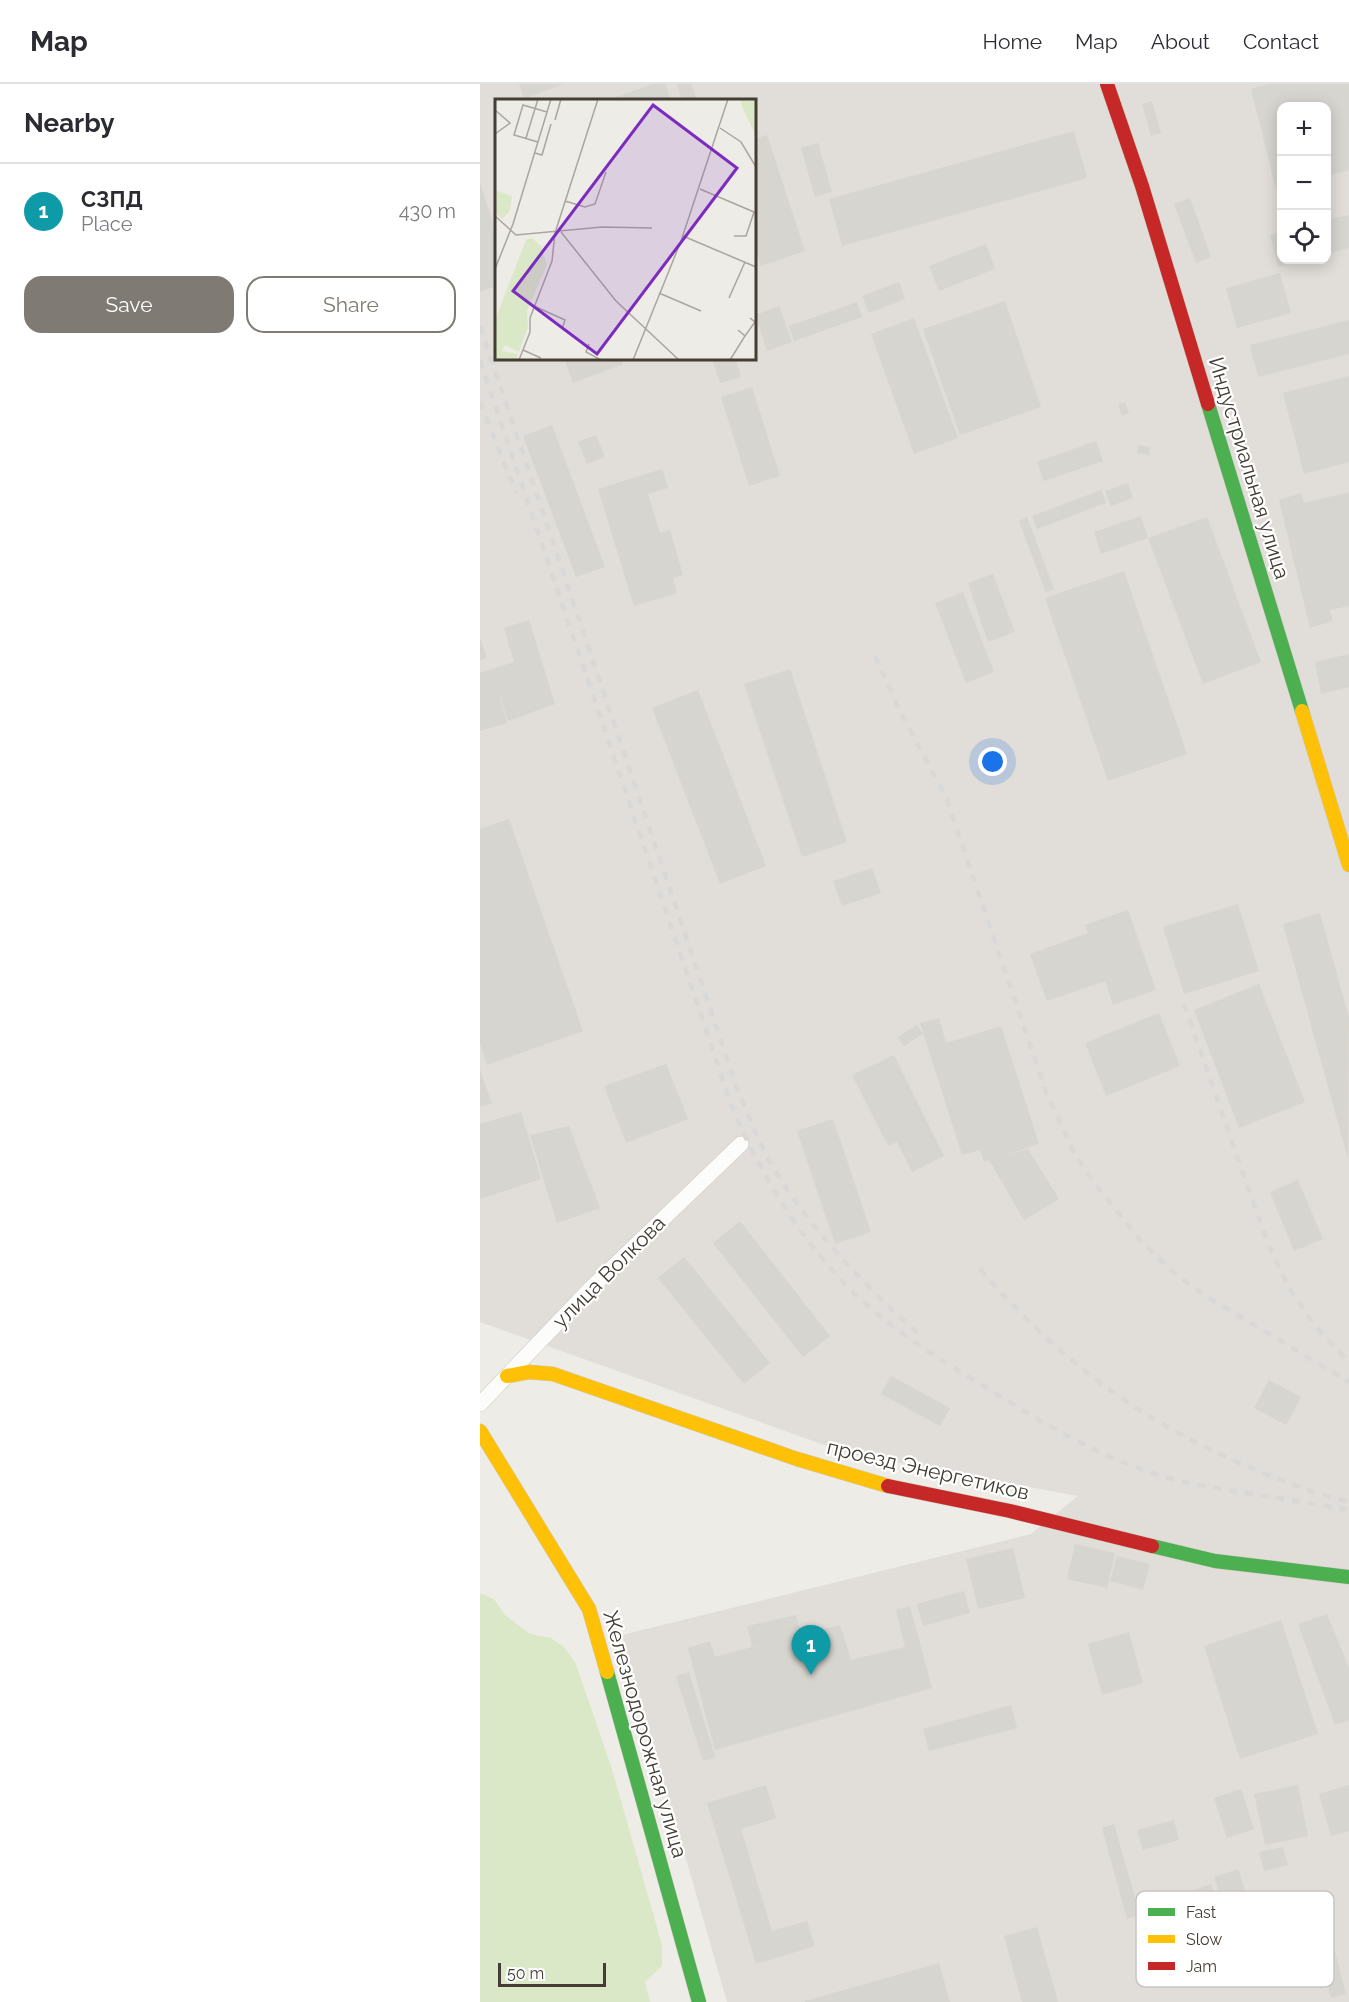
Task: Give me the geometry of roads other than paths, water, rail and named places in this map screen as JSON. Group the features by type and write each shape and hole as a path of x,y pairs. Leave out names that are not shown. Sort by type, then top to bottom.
{"street":[{"name":"Индустриальная улица","path":"1107,84 1142,186 1349,865"},
{"name":"улица Волкова","path":"480,1404 590,1289 741,1144"},
{"name":"проезд Энергетиков","path":"507,1377 529,1372 553,1374 797,1460 870,1482 1010,1511 1215,1561 1349,1577"},
{"name":"Железнодорожная улица","path":"480,1431 589,1609 699,2002"}],"railway":[{"path":"480,326 738,1091 753,1127 785,1187 820,1233 859,1277 923,1338"},
{"path":"480,361 731,1104 768,1180 816,1251 854,1293 904,1334 1014,1405 1091,1448 1131,1466 1175,1480 1349,1510"},
{"path":"480,402 516,493"},
{"path":"875,656 898,707 947,800 1046,1092 1075,1155 1140,1240 1172,1271 1201,1293 1349,1382"},
{"path":"1184,1004 1267,1242 1289,1288 1314,1325 1349,1362"},
{"path":"980,1269 1009,1301 1069,1358 1132,1405 1202,1446 1242,1464 1295,1485 1349,1502"}],"place":[{"name":"СЗПД","path":"811,1675"}]}
